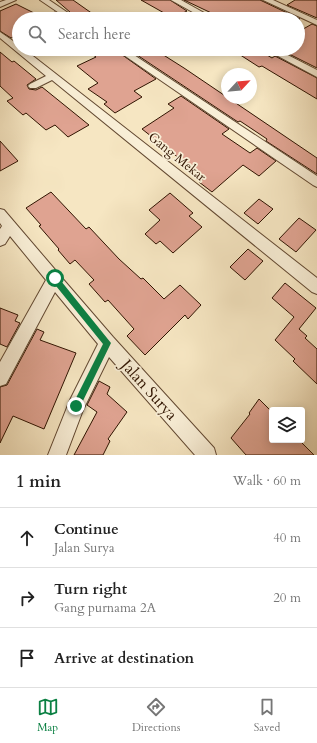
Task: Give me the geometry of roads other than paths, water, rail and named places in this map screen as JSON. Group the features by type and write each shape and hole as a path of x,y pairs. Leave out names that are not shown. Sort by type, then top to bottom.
{"street":[{"path":"0,5 12,0"},
{"path":"44,0 62,12"},
{"path":"175,0 198,12"},
{"path":"267,0 293,12"},
{"path":"305,17 317,23"},
{"name":"Gang Mekar","path":"0,34 12,43"},
{"name":"Gang Mekar","path":"28,56 317,287"},
{"path":"129,56 317,182"},
{"path":"282,56 317,74"},
{"path":"33,86 53,76"},
{"path":"0,240 5,220"},
{"name":"Jalan Surya","path":"5,220 55,278 107,343 206,455"},
{"path":"0,378 25,330 55,278"},
{"path":"57,455 76,406 107,343"}]}
